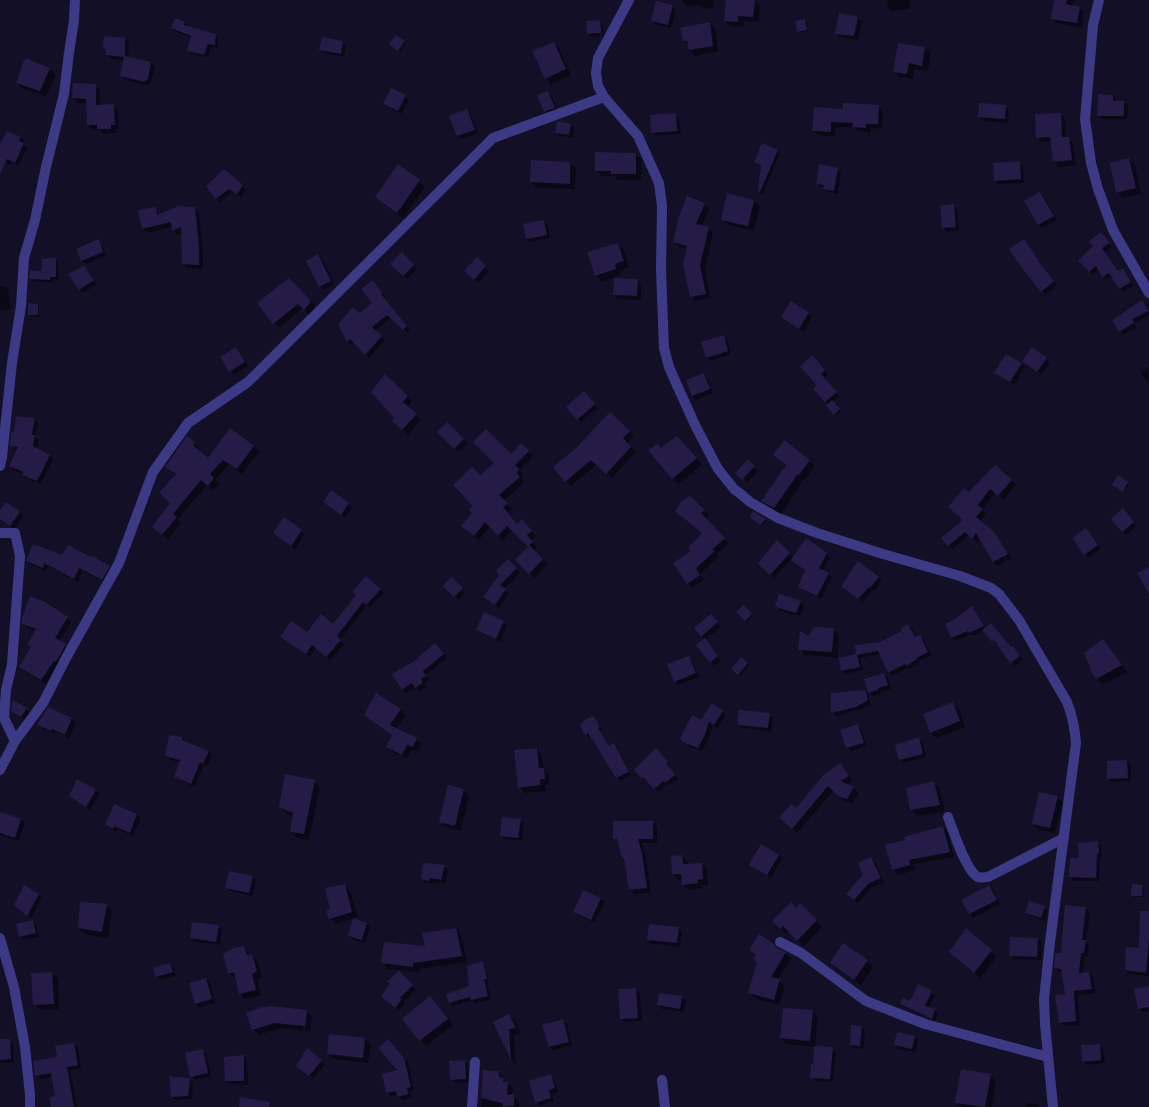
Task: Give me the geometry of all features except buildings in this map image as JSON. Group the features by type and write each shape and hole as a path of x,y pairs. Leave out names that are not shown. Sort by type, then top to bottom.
{"street":[{"path":"0,466 12,363 21,306 24,258 35,220 64,94 74,20 75,0"},
{"path":"629,0 598,58 596,73 598,86 604,98 638,136 659,183 662,206 661,270 664,348 669,367 676,383 718,469 734,489 750,502 778,518 817,533 982,583 992,588 999,594 1019,620 1067,702 1071,712 1076,729 1076,743 1044,999 1053,1107"},
{"path":"1099,0 1093,25 1085,119 1091,163 1098,190 1113,230 1149,293"},
{"path":"0,770 15,741 43,704 66,658 119,563 153,472 188,423 248,382 493,138 604,98"},
{"path":"0,533 15,533 20,556 12,664 6,690 4,718 15,741"},
{"path":"948,817 971,871 978,877 988,877 1064,838"},
{"path":"780,942 801,953 866,1001 924,1024 1048,1057"},
{"path":"1,945 14,987 25,1046 30,1107"},
{"path":"472,1107 475,1062"},
{"path":"662,1080 664,1107"}]}
